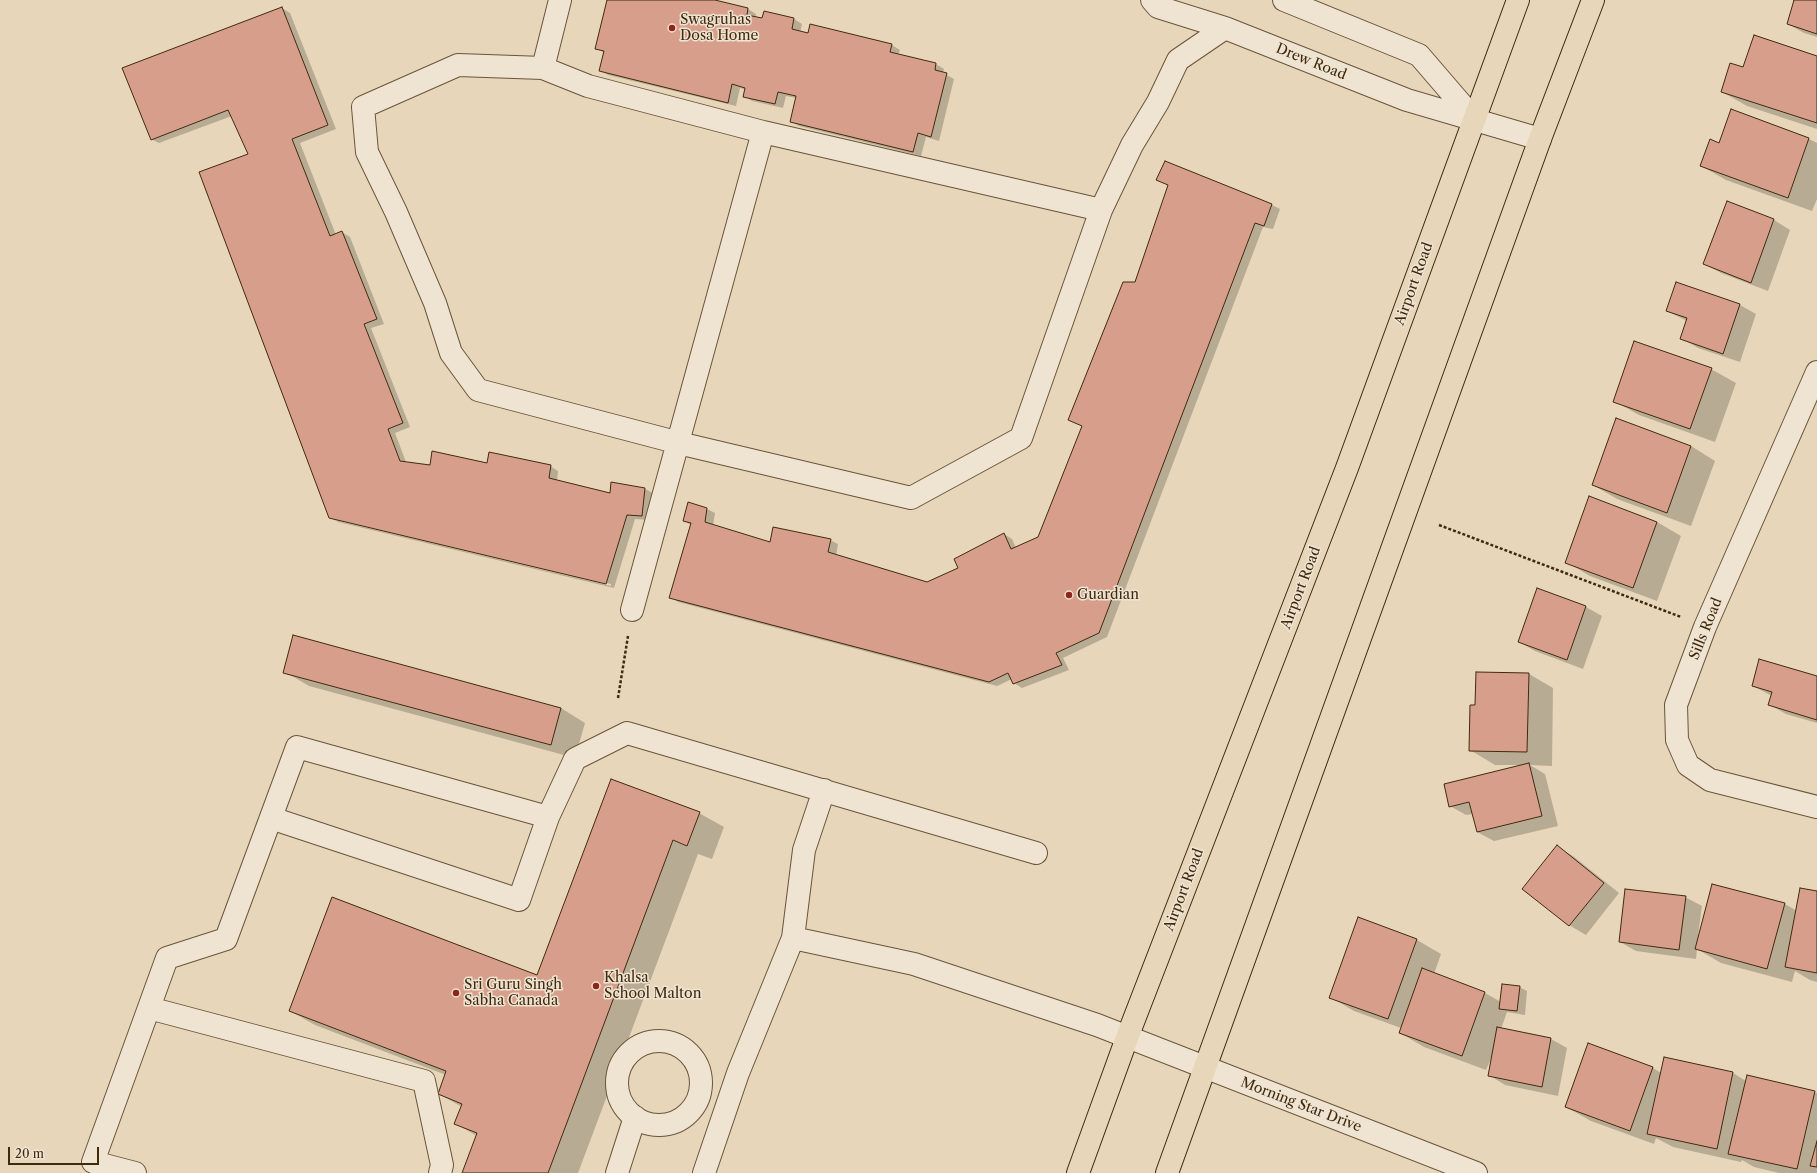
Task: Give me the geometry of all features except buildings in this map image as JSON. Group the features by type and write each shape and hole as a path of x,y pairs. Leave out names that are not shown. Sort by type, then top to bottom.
{"main road":[{"name":"Airport Road","path":"1078,1173 1128,1035 1347,468 1518,0"},
{"path":"1167,1173 1540,139 1592,0"}],"street":[{"path":"543,68 560,0"},
{"name":"Drew Road","path":"1152,0 1158,7 1225,28 1407,100 1540,139"},
{"path":"1284,0 1419,55 1474,119"},
{"path":"1101,210 763,132 588,86 543,68 458,65 363,107 367,152 396,212 432,296 451,354 478,390 678,443 911,498 1021,438 1101,210 1132,145 1158,102 1178,60 1225,28"},
{"path":"632,610 763,132"},
{"name":"Sills Road","path":"1817,372 1705,627 1676,705 1677,740 1688,765 1710,780 1817,807"},
{"path":"271,818 518,900 548,817 575,759 627,733 1036,853"},
{"path":"135,1173 93,1162 167,958 226,938 297,747 548,817"},
{"path":"704,1173 738,1073 793,938 804,850 824,790"},
{"name":"Morning Star Drive","path":"793,938 914,964 1128,1035 1206,1068 1476,1173"},
{"path":"149,1008 424,1081 442,1165 440,1173"},
{"path":"652,1041 666,1041 680,1046 691,1055 698,1067 701,1080 700,1093 694,1106 686,1115 680,1119 661,1125 647,1123 635,1117 626,1108 619,1095 617,1081 620,1067 628,1055 639,1046 652,1041"},
{"path":"701,1080 738,1073"},
{"path":"617,1173 635,1117"}],"path":[{"path":"1439,525 1705,627"},
{"path":"618,698 632,610"}],"place":[{"name":"Swagruhas Dosa Home","path":"672,28"},
{"name":"Guardian","path":"1069,595"},
{"name":"Khalsa School Malton","path":"596,986"},
{"name":"Sri Guru Singh Sabha Canada","path":"456,993"}]}
